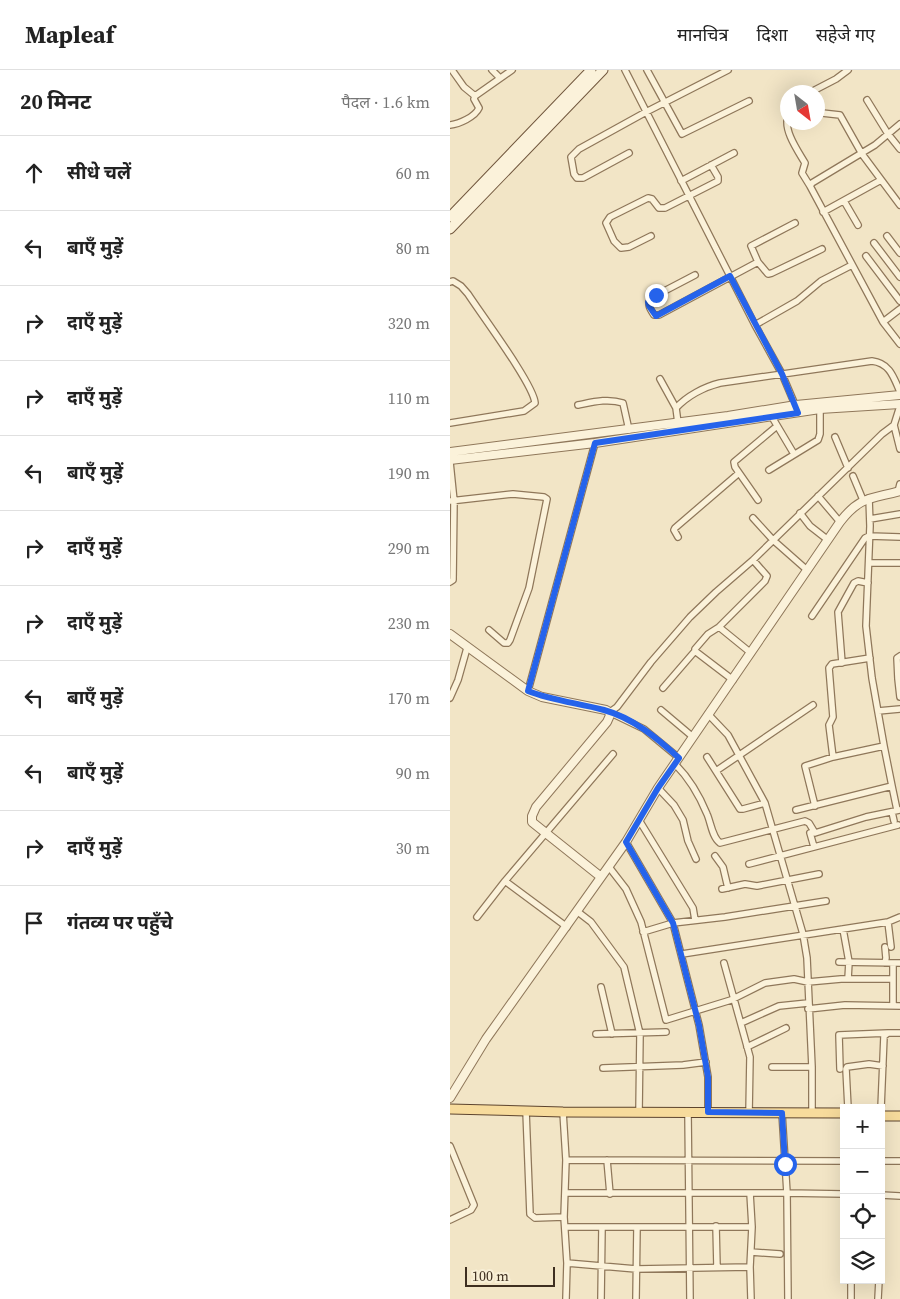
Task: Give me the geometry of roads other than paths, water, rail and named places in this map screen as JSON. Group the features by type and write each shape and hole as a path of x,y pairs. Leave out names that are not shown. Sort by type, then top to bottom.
{"main road":[{"path":"450,217 591,70"},
{"path":"450,229 603,70"},
{"path":"450,1109 563,1112 840,1113"},
{"path":"885,1109 900,1110"},
{"path":"885,1116 900,1116"}],"street":[{"path":"450,125 457,124 476,113 479,108 474,99 475,96 464,86 452,70"},
{"path":"492,70 500,78"},
{"path":"475,96 512,70"},
{"path":"625,70 755,325 782,374 797,409"},
{"path":"647,70 682,134 749,101"},
{"path":"629,153 583,178 577,178 574,174 571,156 574,153 664,102 728,70"},
{"path":"824,85 848,70"},
{"path":"867,100 888,134 900,149"},
{"path":"825,114 840,115 862,154 900,205"},
{"path":"810,186 812,183 862,154 900,124"},
{"path":"789,130 805,163 802,173 883,322 900,344"},
{"path":"681,180 734,153"},
{"path":"651,236 629,247 621,248 614,241 606,223 610,217 648,198 652,199 662,209 718,181 718,177 711,165"},
{"path":"823,212 881,180"},
{"path":"844,201 858,225"},
{"path":"795,223 751,246 758,262 768,274 772,274 822,249"},
{"path":"887,236 900,253"},
{"path":"874,243 900,277"},
{"path":"866,256 900,301"},
{"path":"695,275 651,298 648,302 654,315 659,315 758,262"},
{"path":"755,325 796,301 821,282 852,265"},
{"path":"450,282 453,281 461,286 468,294 526,382 535,403 524,412 450,423"},
{"path":"883,322 900,309"},
{"path":"450,452 797,409 900,394 891,371 886,366 877,362 720,383 707,387 681,402 676,408"},
{"path":"660,379 676,408 678,423"},
{"path":"578,405 603,401 623,403 629,430"},
{"path":"450,582 453,580 450,461 595,443 772,417 797,409 820,410 900,405 894,425 900,449"},
{"path":"769,470 818,440 820,434 820,410"},
{"path":"772,417 794,454"},
{"path":"601,877 547,832 532,822 532,816 536,807 612,716 611,713 651,662 690,617 753,560 882,434 894,425"},
{"path":"758,500 735,467 735,460 777,426"},
{"path":"834,437 848,468"},
{"path":"528,691 595,443"},
{"path":"678,537 674,530 739,473"},
{"path":"749,864 896,823 896,811 878,712 866,626 870,518 866,499 853,476"},
{"path":"450,1098 486,1039 609,867 658,788 840,522 852,508 866,499 899,489"},
{"path":"452,501 513,494 544,497 547,499 529,588 510,640 508,643 504,643 489,630"},
{"path":"818,496 840,522"},
{"path":"800,513 810,526 828,540"},
{"path":"870,518 900,514"},
{"path":"753,518 773,540 808,570"},
{"path":"812,616 861,542 870,536 900,537"},
{"path":"663,688 708,634 719,627 765,581 767,576 753,560"},
{"path":"869,562 900,563"},
{"path":"842,663 838,612 854,583 858,581 868,582"},
{"path":"719,627 751,653"},
{"path":"450,634 528,691 542,697 611,713 644,729 677,761 696,792 708,815 716,840 720,843 805,820 810,823 815,833 866,817 896,811"},
{"path":"450,698 468,648"},
{"path":"695,651 732,680"},
{"path":"900,656 896,658 900,697"},
{"path":"833,757 828,725 833,717 829,668 832,664 870,658"},
{"path":"716,771 813,705"},
{"path":"878,712 900,709"},
{"path":"661,710 693,737"},
{"path":"708,714 728,735 765,803 803,934 807,958 812,1113"},
{"path":"815,806 805,766 833,757 884,746"},
{"path":"477,917 505,880 612,754"},
{"path":"707,757 740,809 743,810 765,803"},
{"path":"796,810 892,786"},
{"path":"658,788 674,805 683,820 688,841 696,859"},
{"path":"639,820 693,908 695,920"},
{"path":"810,833 814,847"},
{"path":"626,842 673,923 699,1025 706,1062 708,1112"},
{"path":"715,856 724,867 725,888 745,884 757,886 819,874"},
{"path":"609,867 626,889 643,932 665,1018 668,1020 734,998 765,983 794,979 808,982 848,979 893,979"},
{"path":"505,880 567,927"},
{"path":"643,932 673,923 826,901"},
{"path":"578,912 591,922 624,967 640,1034 639,1112"},
{"path":"682,954 888,922 900,917"},
{"path":"885,962 888,947 888,922"},
{"path":"843,928 849,962 848,979"},
{"path":"724,962 750,1057 749,1113"},
{"path":"839,962 900,963"},
{"path":"893,963 893,1006"},
{"path":"601,987 612,1034"},
{"path":"741,1023 779,1006 900,1006"},
{"path":"747,1047 786,1028"},
{"path":"596,1034 666,1032"},
{"path":"881,1104 884,1036 888,1032"},
{"path":"840,1069 839,1035 900,1033"},
{"path":"603,1068 683,1065 706,1062"},
{"path":"848,1104 847,1067 869,1064 883,1066"},
{"path":"772,1067 812,1067"},
{"path":"526,1111 530,1214 535,1218 564,1217"},
{"path":"563,1112 566,1160 564,1217 567,1263 566,1299"},
{"path":"688,1113 690,1299"},
{"path":"782,1113 788,1299"},
{"path":"450,1146 474,1205 471,1210 450,1220"},
{"path":"566,1160 840,1161"},
{"path":"607,1160 610,1194"},
{"path":"885,1161 900,1161"},
{"path":"565,1193 840,1194"},
{"path":"750,1193 752,1227 751,1299"},
{"path":"885,1196 900,1196"},
{"path":"716,1226 717,1267"},
{"path":"565,1227 752,1227"},
{"path":"601,1299 602,1227"},
{"path":"636,1299 637,1227"},
{"path":"751,1252 780,1254"},
{"path":"567,1263 636,1269 750,1267"},
{"path":"851,1284 851,1299"},
{"path":"878,1299 879,1284"}]}
